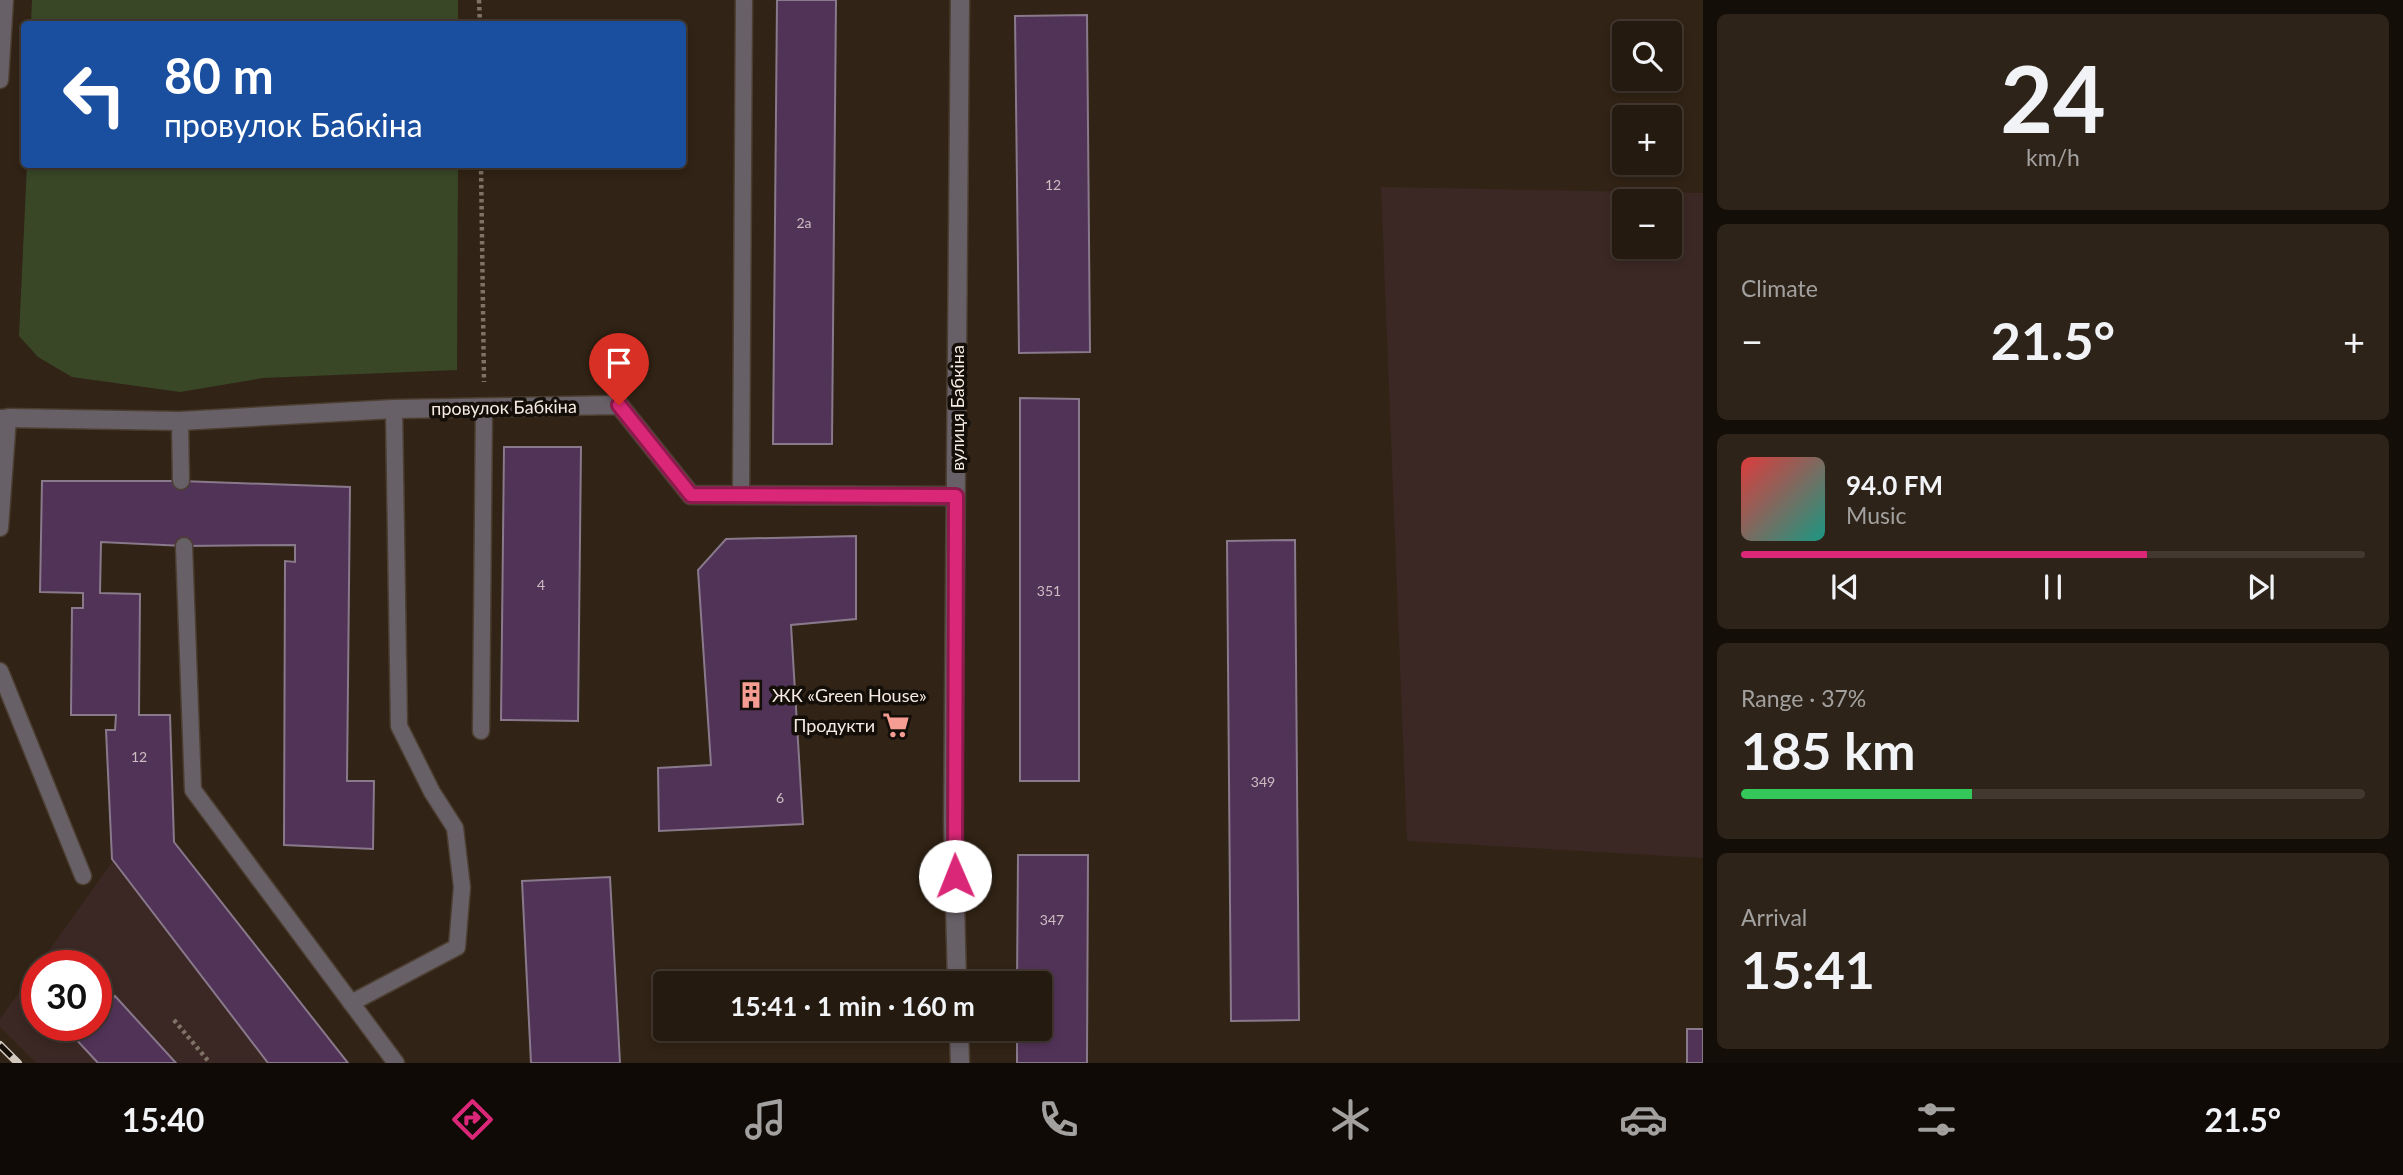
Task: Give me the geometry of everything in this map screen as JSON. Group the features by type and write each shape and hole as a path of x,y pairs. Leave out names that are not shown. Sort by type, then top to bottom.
{"street":[{"name":"вулиця Бабкіна","path":"957,971 953,822 960,0"},
{"name":"провулок Бабкіна","path":"4,418 180,421 394,410 619,405 691,495 956,496"},
{"path":"959,1041 960,1063"}],"lane":[{"path":"0,80 5,0"},
{"path":"741,495 744,0"},
{"path":"481,731 484,408"},
{"path":"351,1003 457,947 462,887 455,828 432,792 399,726 394,410"},
{"path":"0,528 4,418"},
{"path":"180,421 181,481"},
{"path":"184,546 193,790 396,1063"},
{"path":"0,671 83,876"}],"path":[{"path":"479,0 480,21"},
{"path":"481,168 484,408"},
{"path":"174,1020 210,1063"}],"shaded area":[{"path":"1381,187 1612,191 1612,259 1682,259 1682,193 1703,193 1703,858 1407,841"},
{"path":"114,859 272,1063 36,1063 0,1027 0,1019 21,989 21,1041 112,1041 112,950 49,950"}],"green space":[{"path":"32,0 458,0 458,21 31,21"},
{"path":"27,168 458,168 457,370 263,378 180,392 72,377 38,357 19,336"}],"building":[{"path":"777,0 836,0 832,444 773,444"},
{"path":"1087,15 1090,352 1019,353 1015,16"},
{"path":"1020,398 1079,399 1079,781 1020,781"},
{"path":"504,447 581,447 578,721 501,720"},
{"path":"42,481 181,481 350,487 347,781 374,781 373,849 284,845 285,561 295,562 295,545 184,546 101,542 100,593 140,594 139,715 170,715 174,842 348,1063 268,1063 112,859 106,730 115,730 116,715 71,715 72,608 83,608 83,593 40,592"},
{"name":"ЖК «Green House»","path":"856,536 856,619 791,625 803,824 659,831 658,768 711,765 698,570 726,539"},
{"path":"1295,540 1299,1020 1231,1021 1227,541"},
{"path":"1018,855 1088,855 1087,1063 1017,1063 1017,1041 1052,1041 1052,971 1017,971"},
{"path":"610,877 620,1063 531,1063 522,881"},
{"path":"115,996 176,1063 98,1063 78,1041 112,1041 112,999"},
{"path":"1687,1029 1703,1029 1703,1063 1687,1063"}],"railway":[{"path":"0,1045 18,1063"}],"place":[{"name":"ЖК «Green House»","path":"751,695"},
{"name":"Продукти","path":"896,725"}],"route":[{"path":"619,405 691,495 956,496 953,822 955,876"}]}
